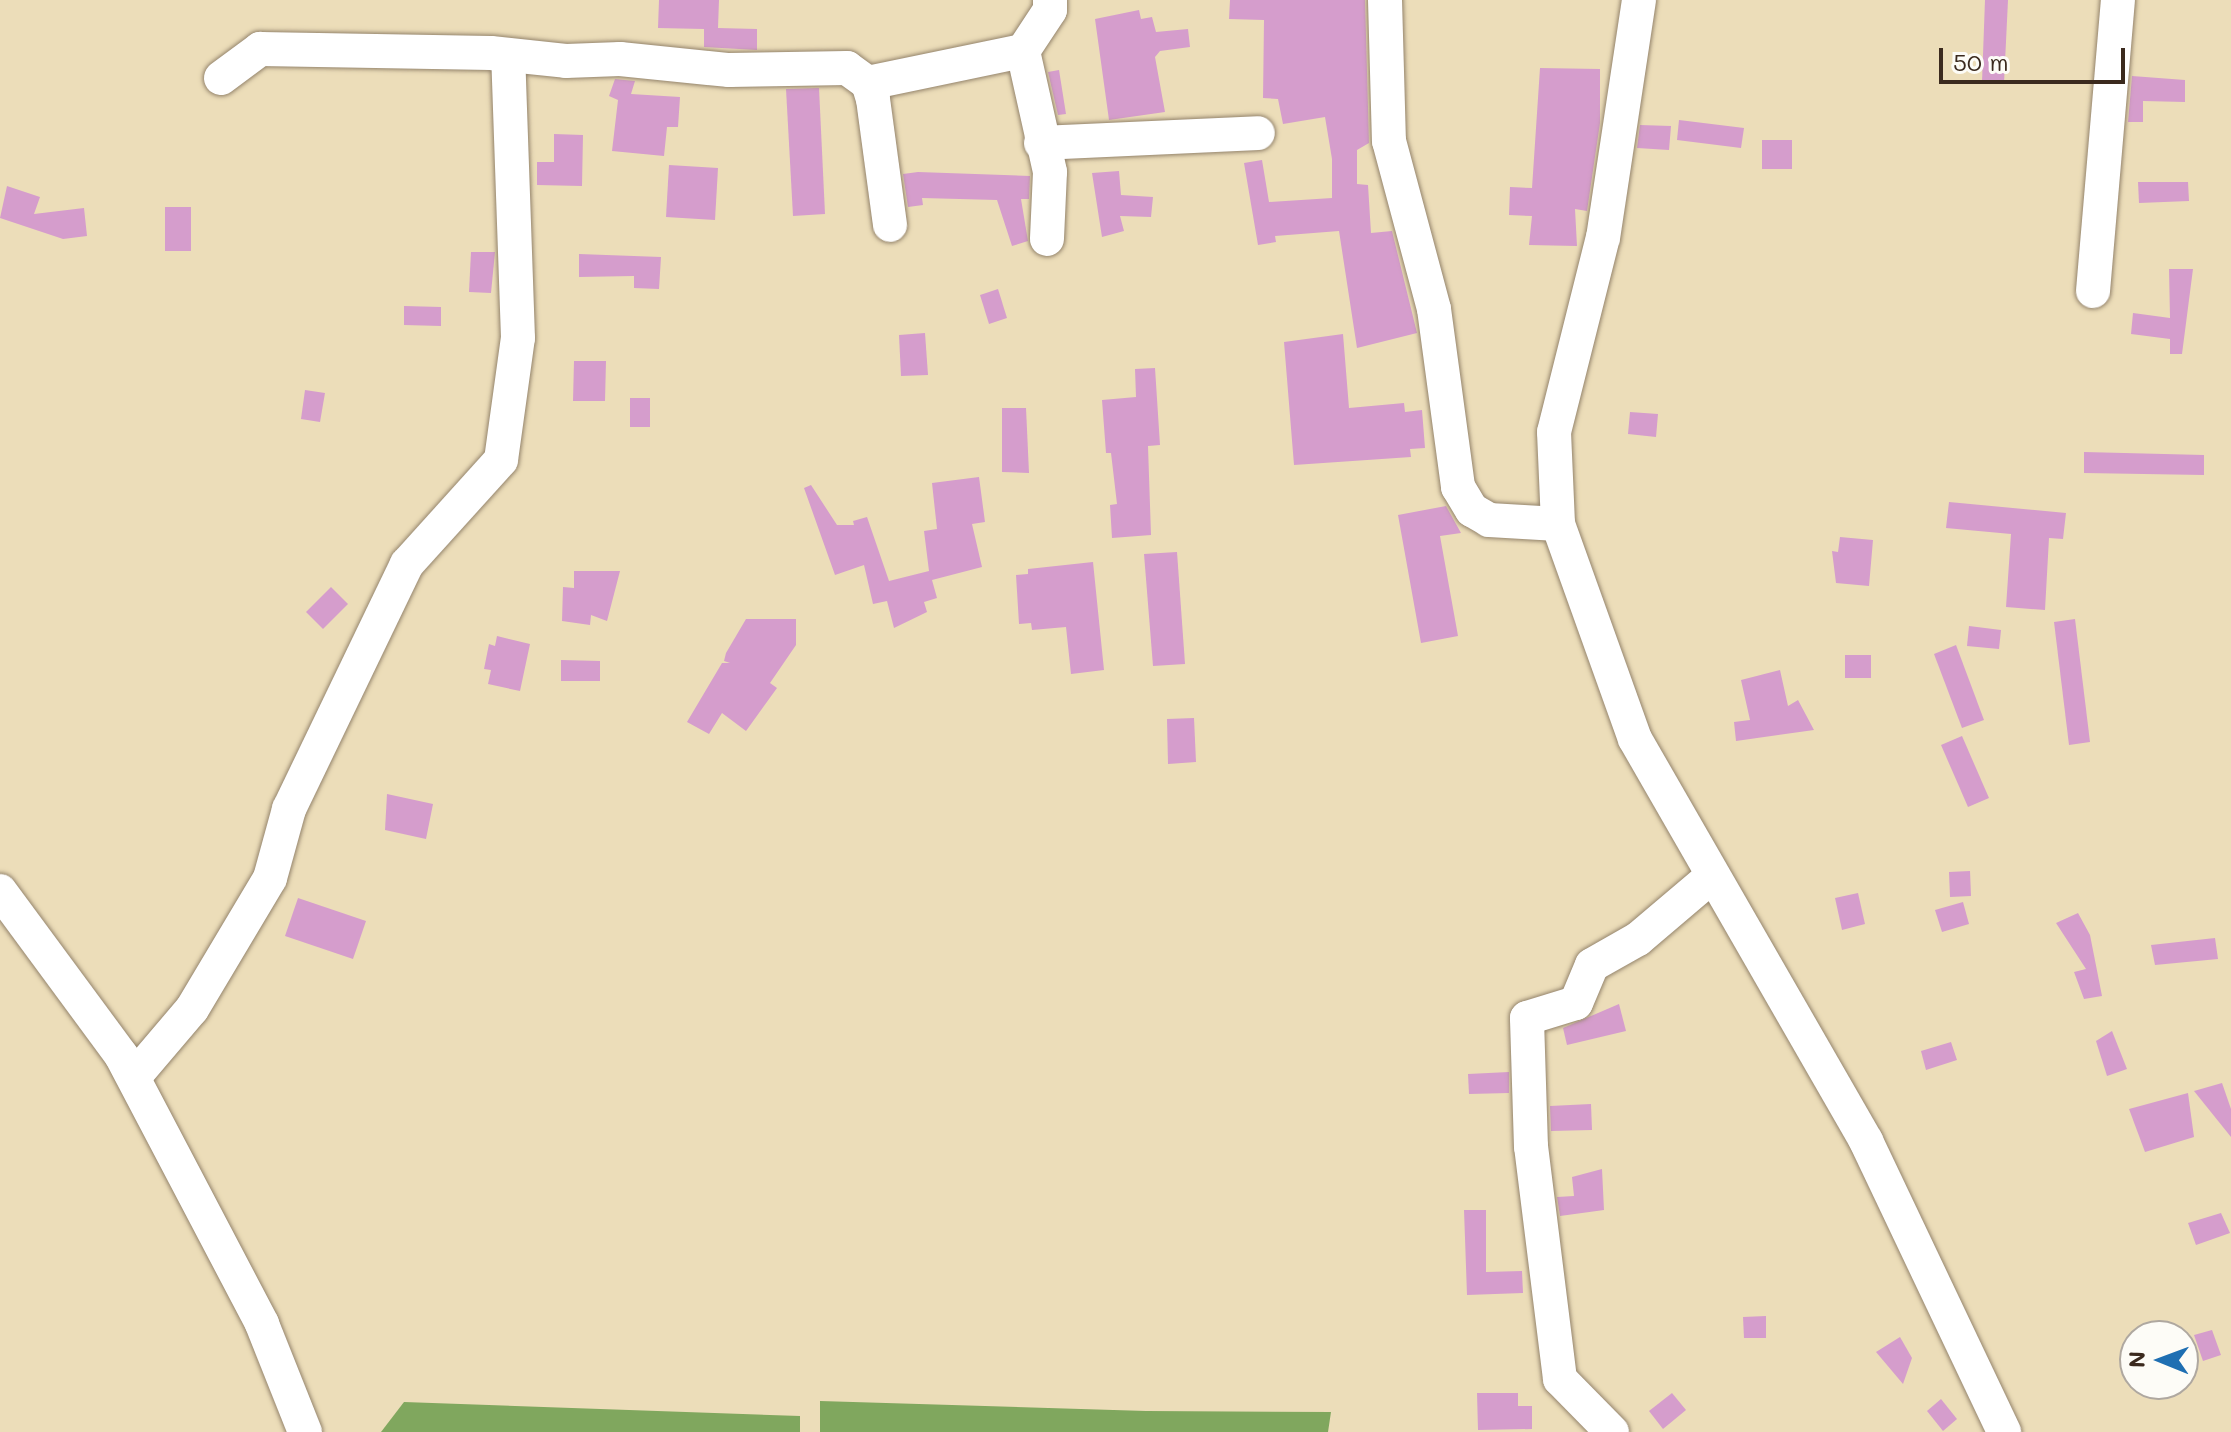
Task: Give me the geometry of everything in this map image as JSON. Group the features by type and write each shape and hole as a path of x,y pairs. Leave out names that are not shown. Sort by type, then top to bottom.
{"street":[{"path":"1047,239 1050,172 1041,143 1023,51 1050,10 1050,0"},
{"path":"1385,0 1389,141 1434,309 1458,487 1472,510 1489,520 1558,524"},
{"path":"1639,0 1603,237 1554,432 1558,524 1635,739 1711,877 1866,1141 2004,1432"},
{"path":"2093,291 2118,0"},
{"path":"221,78 260,49 508,55 566,61 635,60 729,70 847,68 868,83 890,225"},
{"path":"868,83 1023,51"},
{"path":"140,1070 192,1009 270,878 289,809 407,564 501,460 518,338 508,55"},
{"path":"1041,143 1258,133"},
{"path":"1612,1432 1560,1379 1531,1147 1527,1018 1576,1003 1592,965 1638,939 1711,877"},
{"path":"0,891 121,1055 262,1324 305,1432"}],"green space":[{"path":"820,1401 1146,1411 1331,1412 1328,1432 820,1432"},
{"path":"404,1402 800,1416 800,1432 381,1432"}],"building":[{"path":"659,0 719,0 718,28 757,29 757,50 704,47 704,29 658,28"},
{"path":"1230,0 1365,0 1369,143 1357,150 1357,184 1368,185 1371,233 1392,231 1417,333 1357,348 1339,231 1275,236 1276,242 1258,245 1244,163 1262,160 1269,202 1332,198 1332,159 1325,117 1283,124 1278,99 1263,98 1264,20 1229,19"},
{"path":"1985,0 2008,0 2004,83 1982,82"},
{"path":"1139,10 1141,19 1152,17 1156,32 1188,29 1190,47 1160,51 1155,57 1165,112 1109,120 1095,19"},
{"path":"1540,68 1600,69 1600,123 1587,211 1575,209 1577,246 1529,245 1532,216 1509,215 1510,187 1532,188"},
{"path":"1059,70 1066,114 1058,115 1048,72"},
{"path":"2132,76 2185,80 2185,102 2143,101 2143,122 2128,122"},
{"path":"615,79 635,81 631,94 680,97 678,127 667,127 664,156 612,151 618,100 609,96"},
{"path":"819,88 825,214 793,216 786,89"},
{"path":"1679,120 1744,128 1741,148 1677,140"},
{"path":"1640,125 1671,126 1669,150 1637,148"},
{"path":"554,134 583,135 582,186 537,185 537,162 554,162"},
{"path":"1762,140 1792,140 1792,169 1762,169"},
{"path":"669,165 718,168 715,220 666,217"},
{"path":"1119,171 1121,195 1153,197 1151,217 1120,216 1124,231 1102,237 1092,173"},
{"path":"903,174 1030,176 1029,199 1021,199 1028,241 1012,246 997,200 922,198 923,205 908,207"},
{"path":"2138,182 2188,182 2189,201 2139,203"},
{"path":"7,186 40,197 34,214 84,208 87,236 63,239 0,218"},
{"path":"165,207 191,207 191,251 165,251"},
{"path":"471,252 495,252 491,293 469,292"},
{"path":"579,254 661,257 659,289 634,288 634,276 579,277"},
{"path":"2169,269 2193,269 2182,354 2170,354 2170,339 2131,334 2133,313 2170,318"},
{"path":"998,289 1007,318 989,324 980,295"},
{"path":"404,306 441,307 441,326 404,325"},
{"path":"925,333 928,375 901,376 899,335"},
{"path":"1343,334 1349,408 1404,403 1405,412 1422,410 1425,448 1410,449 1411,457 1294,465 1284,342"},
{"path":"574,361 606,361 605,401 573,401"},
{"path":"1155,368 1160,445 1148,446 1151,535 1112,538 1110,505 1117,504 1111,453 1106,453 1102,400 1136,397 1135,369"},
{"path":"305,390 325,393 320,422 301,419"},
{"path":"630,398 650,398 650,427 630,427"},
{"path":"1002,408 1026,408 1029,473 1002,472"},
{"path":"1630,412 1658,414 1656,437 1628,434"},
{"path":"2084,452 2204,455 2204,475 2084,473"},
{"path":"979,477 985,522 972,524 982,567 932,580 937,598 924,602 927,612 894,628 887,601 873,604 864,565 835,575 804,488 811,485 837,525 854,525 853,521 867,517 889,581 929,571 924,531 937,529 932,483"},
{"path":"1949,502 2066,513 2063,539 2049,538 2045,610 2006,607 2011,534 1946,528"},
{"path":"1446,506 1461,533 1440,536 1458,636 1421,643 1398,515"},
{"path":"1840,537 1873,540 1869,586 1836,583 1832,551 1838,552"},
{"path":"1177,552 1185,664 1153,666 1144,554"},
{"path":"1093,562 1104,670 1071,674 1066,627 1032,630 1031,623 1019,624 1016,575 1028,574 1028,569"},
{"path":"574,571 620,571 607,621 591,615 590,625 562,621 563,587 574,588"},
{"path":"331,587 348,604 323,629 306,612"},
{"path":"746,619 796,619 796,645 770,683 777,688 746,731 722,713 709,734 687,722 722,663 730,663 724,661 726,653"},
{"path":"2075,619 2090,742 2069,745 2054,622"},
{"path":"1969,626 2001,630 1999,649 1967,646"},
{"path":"497,636 530,644 520,691 488,684 491,670 484,669 489,644 495,646"},
{"path":"1956,645 1984,720 1962,728 1934,654"},
{"path":"1845,655 1871,655 1871,678 1845,678"},
{"path":"561,660 600,661 600,681 561,681"},
{"path":"1780,670 1788,706 1798,700 1814,730 1736,741 1734,722 1750,720 1741,680"},
{"path":"1194,718 1196,762 1168,764 1167,719"},
{"path":"1962,736 1989,798 1968,807 1941,745"},
{"path":"387,794 433,804 426,839 385,830"},
{"path":"1970,871 1971,896 1950,897 1949,872"},
{"path":"1858,893 1865,924 1842,930 1835,898"},
{"path":"298,898 366,921 353,959 285,936"},
{"path":"1963,902 1969,924 1942,932 1935,910"},
{"path":"2078,913 2090,935 2102,996 2084,999 2074,972 2086,969 2056,923"},
{"path":"2215,938 2218,959 2155,965 2151,945"},
{"path":"1619,1004 1626,1031 1567,1045 1563,1028"},
{"path":"2112,1031 2127,1069 2107,1076 2096,1041"},
{"path":"1951,1042 1957,1060 1926,1070 1921,1051"},
{"path":"1509,1072 1509,1093 1469,1094 1468,1074"},
{"path":"2222,1083 2231,1109 2231,1137 2194,1091"},
{"path":"2188,1093 2194,1137 2145,1152 2129,1109"},
{"path":"1591,1104 1592,1130 1551,1131 1550,1106"},
{"path":"1602,1169 1604,1210 1560,1216 1557,1197 1574,1196 1572,1177"},
{"path":"1464,1210 1486,1210 1486,1272 1522,1271 1523,1293 1467,1295"},
{"path":"2221,1213 2230,1233 2196,1245 2188,1223"},
{"path":"1766,1316 1766,1338 1744,1338 1743,1317"},
{"path":"2212,1330 2221,1355 2203,1361 2199,1334"},
{"path":"1900,1337 1912,1358 1903,1384 1876,1352"},
{"path":"1477,1393 1518,1393 1518,1406 1532,1406 1532,1429 1478,1430"},
{"path":"1672,1393 1686,1410 1663,1429 1649,1411"},
{"path":"1941,1399 1957,1419 1943,1431 1927,1411"}]}
